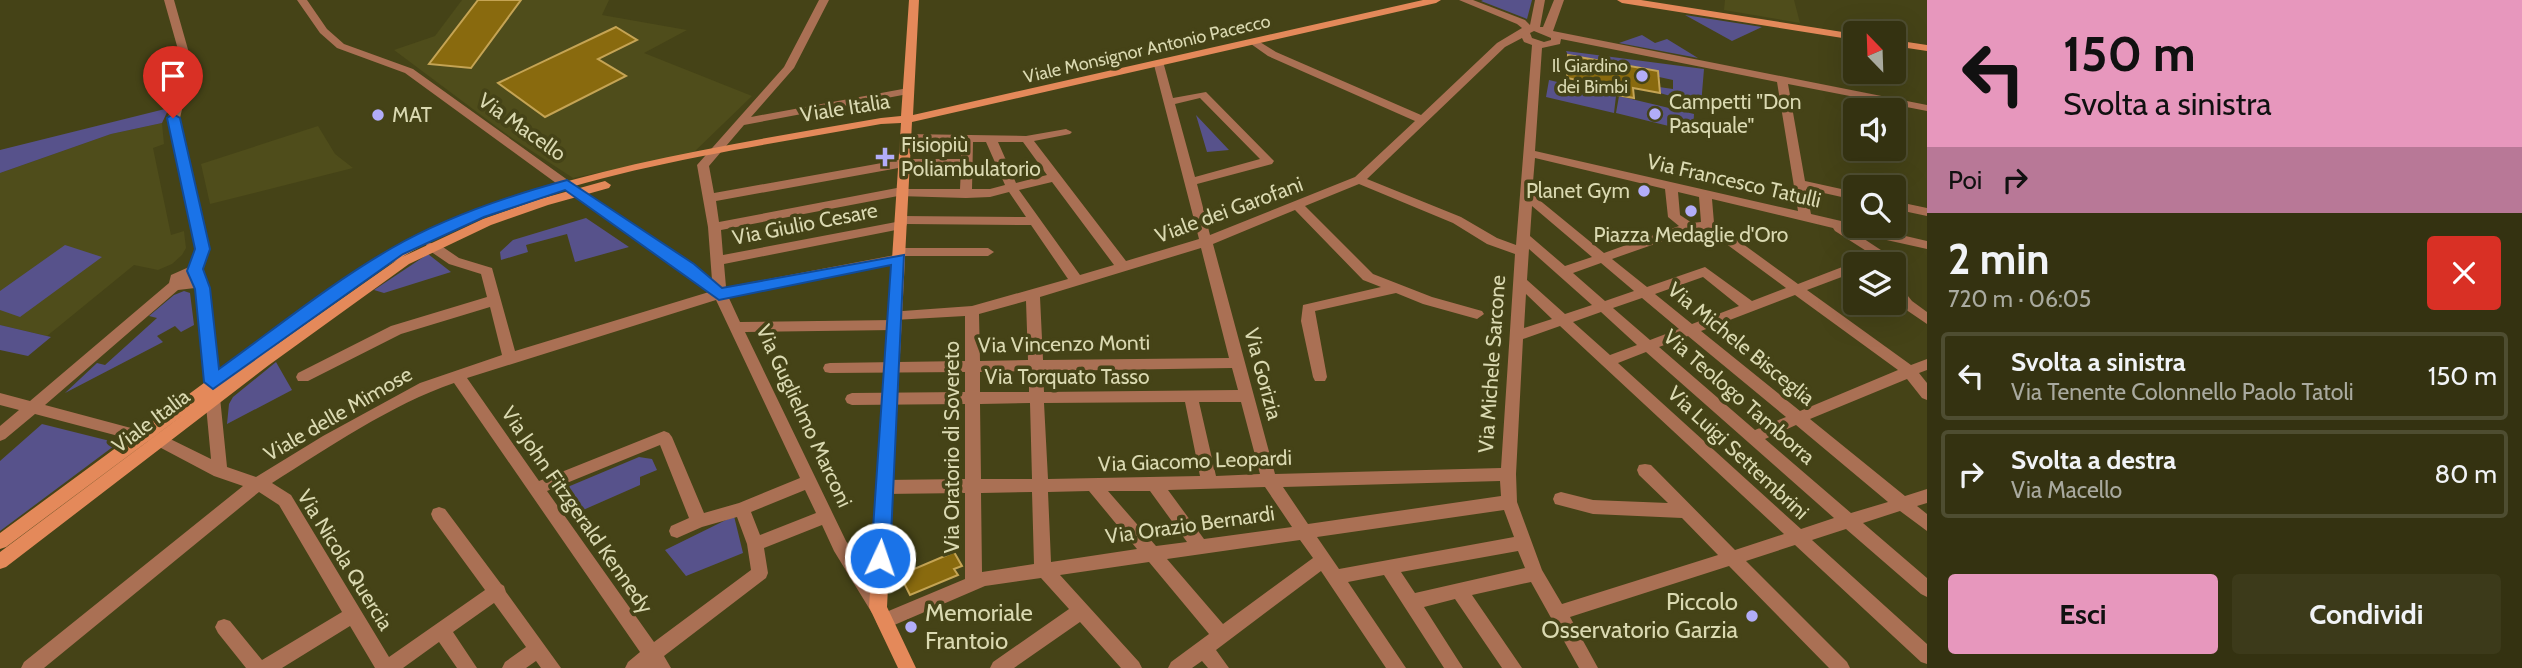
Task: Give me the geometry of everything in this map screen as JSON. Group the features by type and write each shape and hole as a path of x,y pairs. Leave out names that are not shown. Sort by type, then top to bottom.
{"main road":[{"path":"881,614 884,487 914,0"},
{"name":"Viale Monsignor Antonio Pacecco","path":"907,121 1436,0"},
{"path":"1622,0 1843,33"},
{"path":"1649,0 1843,33"},
{"path":"1906,43 1927,46"},
{"name":"Viale Italia","path":"0,542 341,288 398,251 479,214 572,188 707,159 885,129 907,121"},
{"name":"Viale Italia","path":"0,562 355,294 432,246 572,188"},
{"name":"Via Guglielmo Marconi","path":"881,614 907,668"}],"street":[{"path":"169,0 184,53 185,75 173,118 202,249 196,276 202,288 220,471"},
{"name":"Via Macello","path":"302,0 332,40 350,50 409,71 689,268 719,294"},
{"path":"719,294 707,159 789,68 824,0"},
{"path":"1464,0 1521,22 1529,30 1927,108"},
{"path":"1540,0 1528,40 1538,44 1553,44 1557,39 1550,32"},
{"path":"1550,32 1559,0"},
{"name":"Viale dei Garofani","path":"737,327 894,320 972,311 1205,242 1359,180 1501,45 1529,30"},
{"path":"1255,43 1272,54 1423,120"},
{"name":"Via Michele Sarcone","path":"1538,44 1516,336 1508,474 1509,502 1521,543 1535,573 1589,668"},
{"name":"Via Gorizia","path":"1159,65 1269,480 1397,668"},
{"path":"1782,78 1805,217"},
{"path":"739,123 908,91"},
{"path":"1169,102 1202,94 1268,161 1189,182"},
{"path":"906,137 1026,139 1066,132"},
{"path":"966,194 967,138"},
{"path":"991,139 1013,188 1077,281"},
{"path":"1026,139 1123,267"},
{"name":"Via Francesco Tatulli","path":"1531,153 1843,226"},
{"path":"709,198 904,163 967,163"},
{"path":"714,227 902,192 990,193 1055,177"},
{"path":"1359,180 1457,220 1492,241 1522,244"},
{"path":"1799,183 1843,193"},
{"path":"1671,186 1674,217 1690,227"},
{"path":"1705,194 1708,225"},
{"name":"Via Michele Bisceglia","path":"1528,197 1927,524"},
{"path":"1298,206 1368,277 1395,289 1477,314"},
{"path":"1906,208 1927,212"},
{"name":"Via Giulio Cesare","path":"716,261 901,223 1036,221"},
{"path":"1832,223 1871,252"},
{"path":"1563,272 1690,227 1708,225 1909,371 1927,394"},
{"name":"Via Francesco Tatulli","path":"1896,238 1927,245"},
{"name":"Via Teologo Tamborra","path":"1522,244 1563,272 1603,306 1927,589"},
{"path":"432,246 454,261 487,271 510,358"},
{"name":"Viale delle Mimose","path":"30,668 255,486 328,440 425,387 719,294 899,255 988,252"},
{"path":"1516,336 1705,272 1750,307"},
{"path":"1609,361 1843,272"},
{"path":"0,435 169,287 175,285 179,276 196,276"},
{"name":"Via Luigi Settembrini","path":"1520,281 1927,656"},
{"path":"1320,377 1308,321 1308,308 1395,289"},
{"name":"Via Guglielmo Marconi","path":"719,294 841,546 881,614"},
{"path":"1033,294 1043,569 1133,668"},
{"path":"303,377 396,330 495,300"},
{"path":"1906,303 1927,319"},
{"name":"Via Oratorio di Sovereto","path":"972,311 974,583"},
{"name":"Via Vincenzo Monti","path":"830,368 1236,363"},
{"path":"1753,437 1927,364"},
{"name":"Via John Fitzgerald Kennedy","path":"457,376 657,661"},
{"name":"Via Torquato Tasso","path":"852,400 1245,396"},
{"path":"1191,397 1209,482"},
{"path":"0,399 126,432"},
{"name":"Via Nicola Quercia","path":"145,433 220,471 255,486 270,489 285,500 386,668"},
{"path":"536,489 664,437 699,521"},
{"path":"1645,470 1841,668"},
{"name":"Via Giacomo Leopardi","path":"884,487 1154,484 1508,474"},
{"path":"677,531 699,521 742,509 810,481"},
{"path":"1154,484 1200,547"},
{"path":"1093,485 1221,635"},
{"path":"1558,613 1927,496"},
{"path":"1561,499 1593,507 1686,512"},
{"name":"Via Orazio Bernardi","path":"881,614 974,583 1043,569 1509,502"},
{"path":"634,668 657,661 760,573 755,544 742,509"},
{"path":"439,514 552,668"},
{"path":"755,544 827,516"},
{"path":"1335,577 1521,543"},
{"path":"1177,668 1323,560"},
{"path":"1388,567 1454,668"},
{"path":"1411,602 1535,573"},
{"path":"1459,591 1513,668"},
{"path":"386,668 498,592"},
{"path":"999,668 1082,610"},
{"path":"266,668 353,615"},
{"path":"224,627 257,668"},
{"path":"442,631 468,668"},
{"path":"512,668 538,649"},
{"path":"1203,649 1220,668"}],"shaded area":[{"path":"462,0 609,0 602,15 687,30 644,53 752,96 693,153 573,178 509,136 394,50 435,36"},
{"path":"1483,0 1532,0 1527,19 1481,1"},
{"path":"1725,0 1794,0 1800,23 1724,10"},
{"path":"1685,15 1762,27 1732,41"},
{"path":"1642,35 1655,43 1667,39 1698,58 1619,43"},
{"path":"1566,51 1704,69 1701,105 1660,93 1659,87 1673,89 1673,80 1659,77 1658,71 1568,55"},
{"name":"Campetti \"Don Pasquale\"","path":"1549,80 1616,96 1614,113 1546,97"},
{"name":"Campetti \"Don Pasquale\"","path":"1619,96 1694,114 1693,132 1616,113"},
{"path":"169,108 162,123 111,134 0,173 0,150"},
{"path":"1196,115 1229,150 1207,152"},
{"path":"162,123 164,144 153,148 171,235 184,231 186,248 182,255 172,264 158,270 134,265 47,336 0,325 0,173 111,134"},
{"path":"318,126 335,154 353,168 210,204 201,164"},
{"path":"586,218 629,247 575,262 567,234 526,245 528,252 501,260 500,252 513,240"},
{"path":"65,245 102,257 20,317 0,310 0,291"},
{"path":"428,254 451,272 384,293 374,290"},
{"path":"184,291 190,293 194,325 181,332 175,326 157,336 163,342 65,393 97,363 105,365 157,318 149,316 174,295"},
{"path":"0,325 51,337 28,356 0,350"},
{"path":"276,362 292,390 227,424 229,404 233,397"},
{"path":"42,424 118,443 0,531 0,461"},
{"path":"639,457 652,459 657,470 640,477 640,485 574,514 558,491"},
{"path":"734,516 743,553 686,576 665,550"}],"building":[{"path":"478,0 521,0 471,68 429,64"},
{"path":"616,27 637,40 598,59 626,76 545,117 498,83"},
{"name":"Il Giardino dei Bimbi","path":"1568,55 1658,71 1660,93 1633,88 1634,98 1616,95 1616,88 1567,78"},
{"path":"954,552 962,566 954,569 958,575 910,595 900,575"}],"place":[{"name":"Il Giardino dei Bimbi","path":"1642,76"},
{"name":"Campetti \"Don Pasquale\"","path":"1655,114"},
{"name":"MAT","path":"378,115"},
{"name":"Fisiopiù Poliambulatorio","path":"885,157"},
{"name":"Planet Gym","path":"1644,191"},
{"name":"Piazza Medaglie d'Oro","path":"1691,211"},
{"name":"Piccolo Osservatorio Garzia","path":"1752,616"},
{"name":"Memoriale Frantoio","path":"911,627"}],"route":[{"path":"173,118 202,249 194,271 200,273 197,281 202,288 213,382 329,296 398,251 479,214 567,184 689,268 719,294 899,258 880,558"}]}
